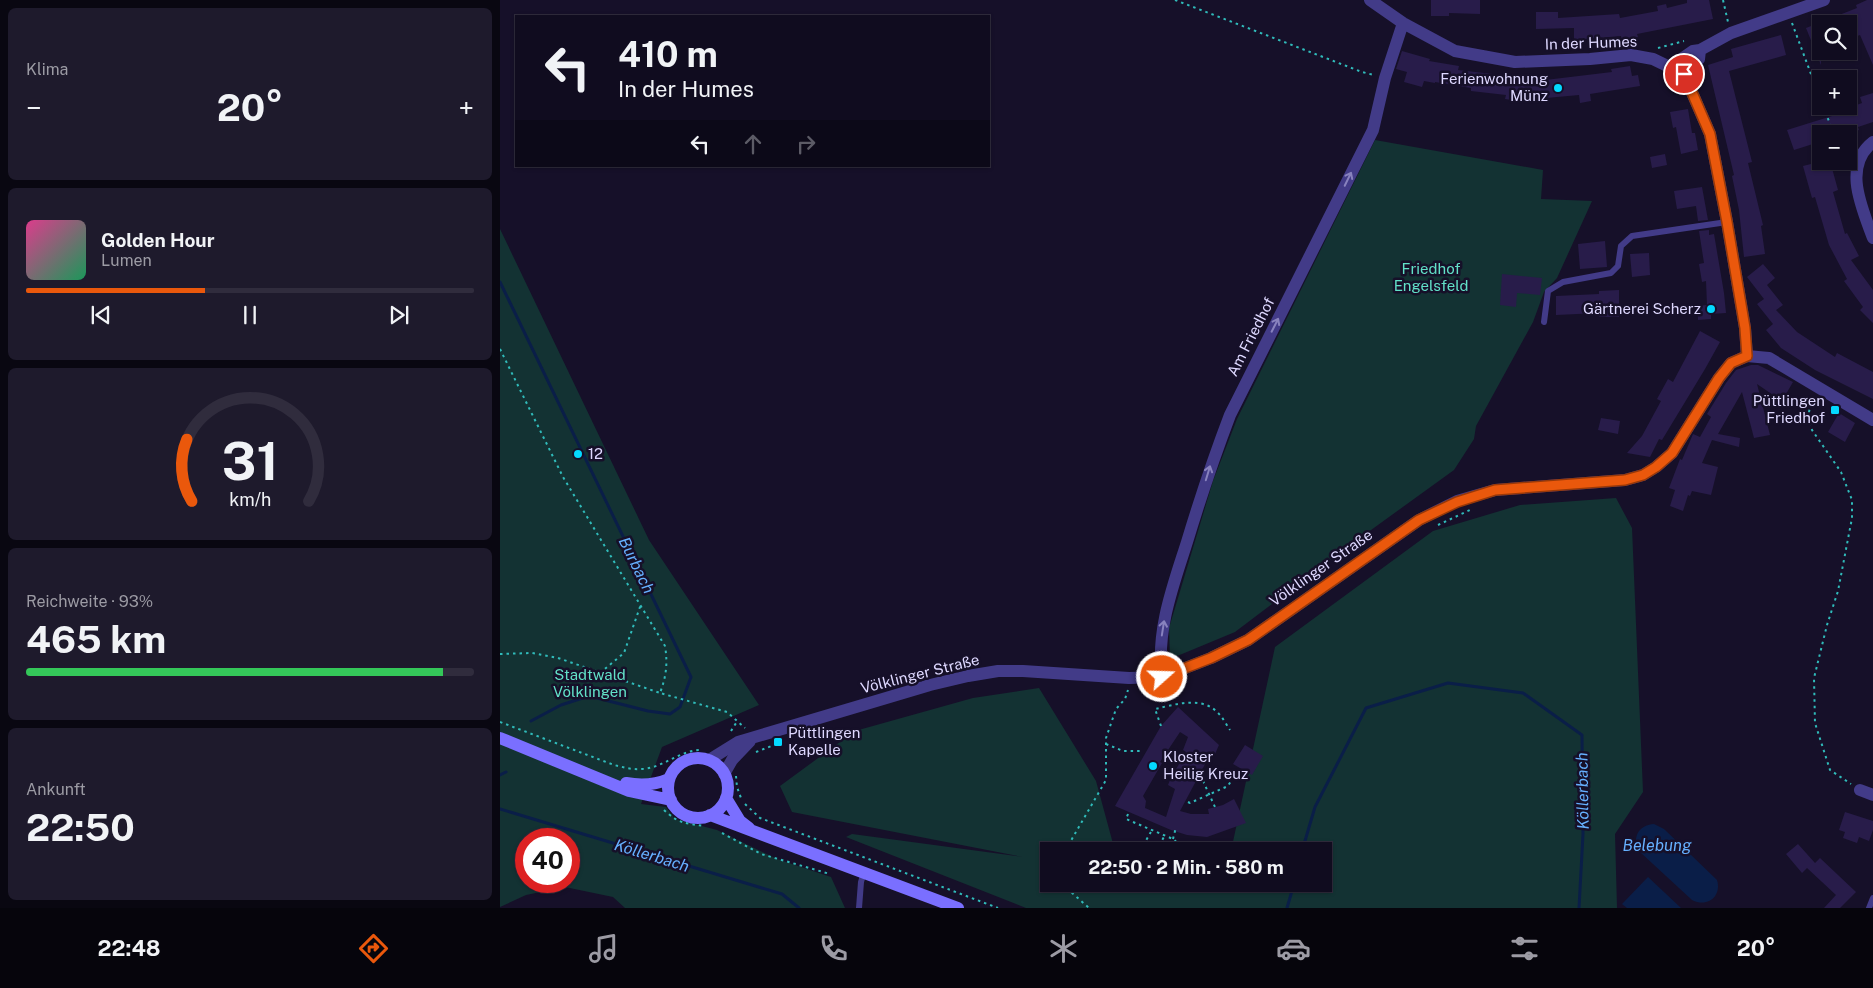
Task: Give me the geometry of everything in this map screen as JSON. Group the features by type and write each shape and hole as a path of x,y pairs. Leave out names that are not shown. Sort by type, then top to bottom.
{"main road":[{"path":"500,738 629,791 671,800"},
{"path":"708,755 724,774 727,786 726,798 722,805 710,815 702,817 688,816 676,808 671,800 668,786 669,779 677,767 688,760 708,755"},
{"path":"594,777 642,785 655,784 669,779"},
{"path":"726,798 740,821 751,830"},
{"path":"710,815 958,908"}],"street":[{"name":"In der Humes","path":"1370,0 1403,23 1454,50 1515,62 1590,59 1631,55 1653,59 1684,74"},
{"path":"1670,66 1693,51 1700,50 1731,33 1824,0"},
{"name":"Am Friedhof","path":"1162,677 1160,658 1162,626 1211,464 1230,415 1372,130 1385,78 1403,23"},
{"path":"1700,50 1699,58 1684,74 1710,134 1745,328 1747,356 1769,358 1873,420"},
{"path":"1873,142 1859,159 1855,183 1873,238"},
{"name":"Völklinger Straße","path":"708,755 797,724 930,685 998,672 1023,671 1129,678 1162,677 1211,658 1248,640 1419,520 1457,502 1495,490 1625,480 1643,475 1672,453 1719,378 1731,363 1747,356"},
{"name":"Völklinger Straße","path":"724,774 742,747 752,739"},
{"path":"1860,790 1873,795"}],"lane":[{"path":"1544,322 1548,291 1563,282 1611,273 1618,266 1621,246 1632,236 1727,222"},
{"path":"859,908 861,882 864,872"},
{"path":"1869,908 1873,898"}],"path":[{"path":"1175,0 1362,72 1385,78"},
{"path":"1723,0 1731,33"},
{"path":"1788,14 1812,77"},
{"path":"1650,50 1686,41"},
{"path":"500,349 563,477 665,646 667,669 660,693"},
{"path":"1815,385 1809,412 1812,430 1841,472 1852,500 1852,518 1838,591 1827,625 1814,678 1815,723 1830,770 1860,790"},
{"path":"1433,527 1471,510"},
{"path":"600,673 624,654 641,604"},
{"path":"500,654 532,653 558,658 660,693 727,712 738,720"},
{"path":"1070,842 1106,780 1106,738 1116,709 1125,699 1129,685"},
{"path":"1161,726 1155,710 1180,704 1203,703 1216,710 1230,730"},
{"path":"500,722 614,765 632,769 644,770 683,753 696,750 708,755"},
{"path":"751,754 783,742"},
{"path":"1106,744 1124,751 1142,751"},
{"path":"1202,781 1210,793 1215,806"},
{"path":"1188,802 1228,786 1231,781"},
{"path":"742,802 760,818 998,908"},
{"path":"1128,814 1126,819 1165,835 1176,842"},
{"path":"1134,822 1136,816"},
{"path":"1173,839 1176,827"},
{"path":"1145,842 1152,830"},
{"path":"718,831 761,854 834,875"},
{"path":"1161,842 1165,835"},
{"path":"1071,892 1089,908"}],"green space":[{"name":"Friedhof Engelsfeld","path":"1375,140 1543,170 1541,199 1592,201 1557,278 1544,292 1533,322 1476,426 1474,439 1454,470 1235,632 1170,659 1169,628 1213,481 1237,419"},
{"name":"Stadtwald Völklingen","path":"500,229 649,540 759,705 662,747 641,804 666,807 675,819 717,830 777,859 831,877 845,908 625,908 613,897 580,890 580,828 515,828 515,893 536,893 526,895 500,907"},
{"path":"1616,498 1632,528 1643,792 1615,834 1617,908 1026,908 846,837 852,834 1023,857 792,812 780,786 855,731 973,698 1039,688 1096,781 1113,842 1040,842 1040,892 1332,892 1332,842 1233,842 1275,647 1433,531 1520,505"}],"water":[{"name":"Belebung","path":"1654,824 1664,829 1717,880 1716,895 1712,899 1703,902 1692,900 1640,852 1637,847 1636,838 1640,830"},
{"path":"1648,877 1681,908 1627,908 1622,904"}],"building":[{"path":"1431,0 1480,0 1480,14 1449,13 1449,16 1431,16"},
{"path":"1687,0 1709,0 1713,19 1637,34 1638,37 1622,41 1621,36 1574,40 1574,28 1536,29 1536,12 1558,12 1558,18 1619,14 1620,18 1658,11 1657,6 1666,4 1667,8 1687,3"},
{"path":"1867,0 1873,0 1873,65 1860,35 1857,36 1857,15 1839,15 1857,8 1856,5"},
{"path":"1812,26 1812,43 1806,28"},
{"path":"1781,35 1786,55 1729,71 1752,162 1748,163 1763,225 1761,226 1765,254 1744,257 1739,210 1732,176 1734,175 1708,65 1733,57 1731,49"},
{"path":"1402,51 1430,59 1429,61 1459,66 1458,70 1537,79 1537,81 1612,72 1611,69 1630,66 1632,76 1638,75 1640,86 1590,94 1591,101 1580,103 1579,95 1535,99 1534,103 1505,99 1506,95 1471,91 1471,88 1435,82 1424,81 1422,87 1404,82 1407,72 1396,69"},
{"path":"1873,93 1873,122 1858,127 1859,130 1857,131 1857,125 1812,125 1812,144 1794,150 1787,130 1832,115 1857,115 1857,105 1862,103 1860,97"},
{"path":"1688,109 1692,133 1695,133 1698,150 1681,154 1676,127 1673,128 1670,112"},
{"path":"1665,154 1667,165 1652,168 1650,157"},
{"path":"1812,164 1812,170 1832,170 1838,190 1833,192 1845,234 1847,233 1859,256 1851,260 1873,290 1873,323 1860,310 1863,307 1844,281 1847,279 1829,245 1815,197 1812,198 1803,166"},
{"path":"1702,187 1708,220 1698,221 1696,206 1677,209 1674,191"},
{"path":"1709,230 1709,235 1714,234 1726,313 1711,314 1711,319 1698,320 1698,306 1707,305 1706,281 1702,282 1699,264 1704,263 1699,231"},
{"path":"1605,241 1607,267 1580,269 1578,244"},
{"path":"1649,253 1650,275 1632,277 1630,254"},
{"path":"1763,264 1775,278 1767,285 1783,305 1776,310 1797,332 1835,357 1837,353 1873,372 1873,399 1815,370 1781,348 1766,330 1773,324 1757,304 1764,299 1747,277"},
{"path":"1502,274 1542,278 1540,295 1517,293 1516,307 1500,305"},
{"path":"1619,290 1619,317 1599,317 1599,313 1556,315 1556,296 1599,294 1599,291"},
{"path":"1700,331 1720,342 1705,369 1662,440 1659,439 1650,457 1627,453 1642,436 1661,401 1657,399 1668,379 1673,382"},
{"path":"1751,365 1758,365 1793,382 1782,401 1757,384 1770,435 1754,438 1742,392 1718,434 1740,438 1739,447 1712,440 1702,463 1718,467 1711,495 1692,491 1690,496 1688,495 1683,511 1670,506 1675,490 1669,488 1680,459 1682,460 1693,434 1700,437 1711,417 1707,414 1736,370"},
{"path":"1839,413 1855,423 1845,442 1828,432"},
{"path":"1601,418 1620,421 1618,434 1598,430"},
{"name":"Kloster Heilig Kreuz","path":"1178,707 1219,745 1215,754 1211,753 1180,811 1191,814 1209,814 1208,809 1223,805 1234,799 1246,823 1207,837 1187,835 1115,806 1161,726","holes":["1180,732 1188,737 1183,750 1186,752 1174,770 1168,785 1175,789 1166,817 1145,808 1146,801 1143,796 1162,763 1160,762"]},
{"path":"1245,745 1263,756 1252,775 1233,764"},
{"path":"1845,812 1873,821 1873,830 1869,841 1859,837 1857,843 1843,838 1845,832 1839,830"},
{"path":"1798,844 1815,863 1820,858 1856,892 1840,908 1824,908 1836,895 1807,868 1802,873 1786,854"}],"waterway":[{"name":"Burbach","path":"500,282 691,677 680,707 670,714 648,711 589,696 561,705 531,721"},
{"name":"Köllerbach","path":"1305,842 1315,807 1366,708 1448,683 1523,693 1582,735 1583,834 1579,908"},
{"name":"Burbach","path":"500,775 506,772"},
{"name":"Köllerbach","path":"500,809 782,894 799,908"},
{"name":"Köllerbach","path":"1287,908 1292,892"}],"place":[{"name":"Ferienwohnung Münz","path":"1558,88"},
{"name":"Gärtnerei Scherz","path":"1711,309"},
{"name":"Püttlingen Friedhof","path":"1835,410"},
{"name":"12","path":"578,454"},
{"name":"Püttlingen Kapelle","path":"778,742"},
{"name":"Kloster Heilig Kreuz","path":"1153,766"}],"route":[{"path":"1162,677 1211,658 1248,640 1365,556 1419,520 1457,502 1495,490 1625,480 1643,475 1672,453 1719,378 1731,363 1747,356 1745,328 1710,134 1684,74"}]}
